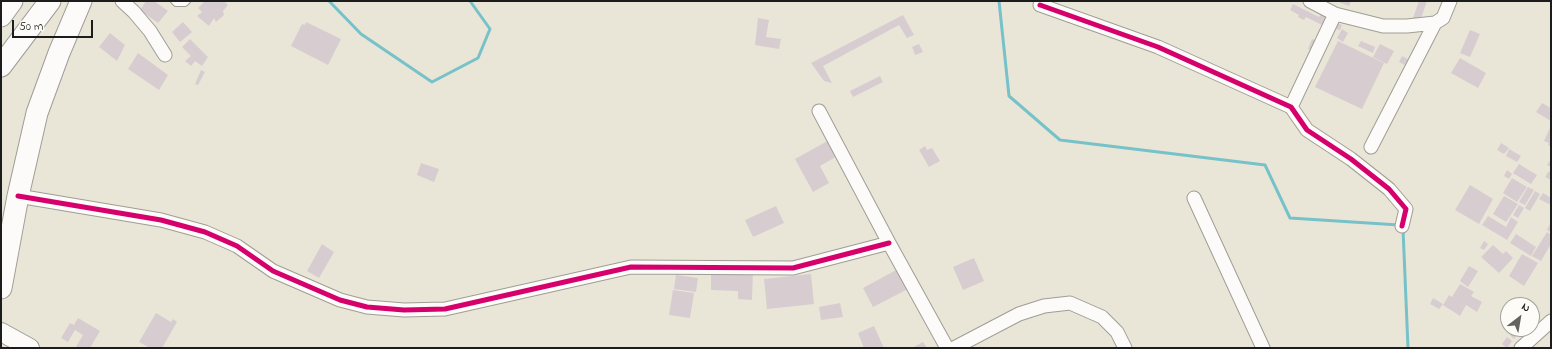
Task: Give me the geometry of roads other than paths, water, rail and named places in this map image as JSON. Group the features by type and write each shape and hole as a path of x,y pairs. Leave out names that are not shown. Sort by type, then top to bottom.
{"highway":[{"path":"1,16 12,1"},
{"path":"1,66 50,1"},
{"path":"1,288 18,196 37,113 59,53 81,1"}],"main road":[{"path":"1,332 30,348"}],"street":[{"path":"122,1 134,12 150,31 165,55"},
{"path":"1310,1 1335,14 1382,26 1435,24"},
{"path":"1371,147 1435,24 1443,18 1450,1"},
{"path":"1040,5 1158,47 1291,107 1307,130 1351,159 1389,188 1406,209 1402,226"},
{"path":"1291,107 1335,14"},
{"path":"819,111 888,243 947,348"},
{"path":"18,196 160,220 205,232 237,246 273,271 340,300 367,307 404,310 445,310 630,267 793,268 888,243"},
{"path":"1194,198 1263,348"},
{"path":"954,348 1019,314 1044,306 1070,303 1102,317 1117,332 1125,348"},
{"path":"1521,348 1551,321"}],"lane":[{"path":"174,1 176,3 185,3 187,1"}],"waterway":[{"path":"329,1 361,34 432,82 478,58 490,29 470,1"},
{"path":"999,1 1009,96 1060,140 1265,165 1290,218 1399,225"},
{"path":"1403,229 1408,348"}]}
